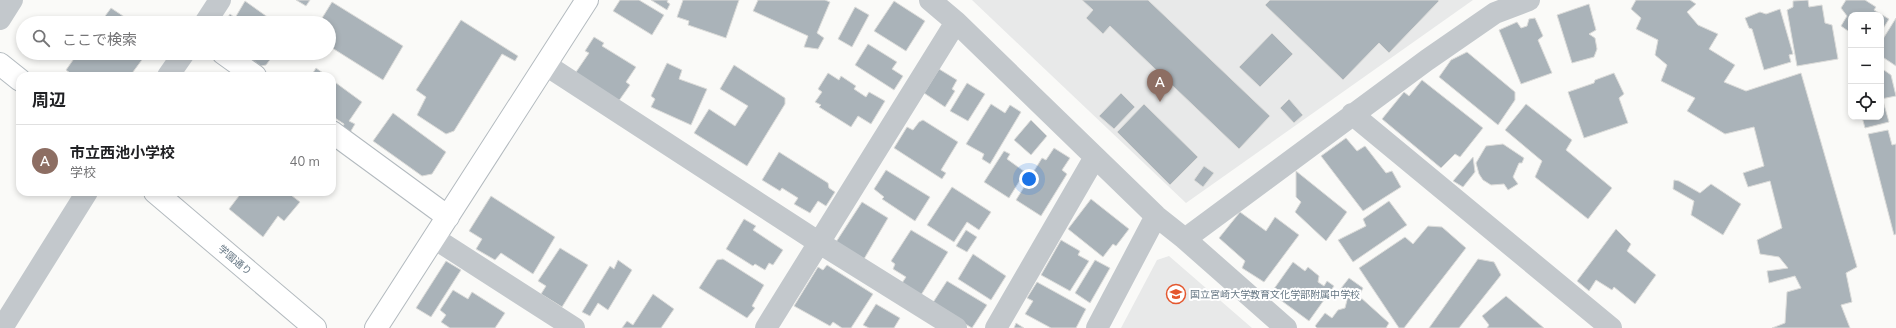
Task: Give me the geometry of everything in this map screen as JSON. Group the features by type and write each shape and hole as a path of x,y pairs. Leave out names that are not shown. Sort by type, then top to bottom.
{"street":[{"path":"0,19 12,0"},
{"path":"210,16 220,0"},
{"path":"376,328 546,66 587,0"},
{"path":"930,0 956,22 1156,216 1185,238 1286,328"},
{"path":"1185,238 1352,114 1495,13 1529,0"},
{"path":"766,328 956,22"},
{"path":"171,72 179,60"},
{"path":"233,60 249,72"},
{"path":"0,64 16,77"},
{"path":"546,66 818,242 956,328"},
{"path":"1352,114 1611,328"},
{"path":"336,135 448,217"},
{"path":"996,328 1095,157"},
{"path":"2,328 84,196"},
{"name":"学園通り","path":"160,196 315,328"},
{"path":"1097,328 1156,216"},
{"path":"434,238 574,328"}],"shaded area":[{"path":"972,0 1082,0 1093,10 1086,18 1103,34 1110,26 1239,149 1270,116 1148,0 1270,0 1266,4 1379,43 1389,53 1438,0 1473,0 1186,203","holes":["1272,33 1293,54 1260,87 1239,67","1121,94 1135,107 1114,129 1100,116","1288,99 1303,114 1294,123 1280,108","1144,105 1170,185 1117,132"]},
{"name":"国立宮崎大学教育文化学部附属中学校","path":"1169,256 1252,328 1121,328 1157,260"}],"building":[{"path":"296,0 310,0 306,6"},
{"path":"620,0 639,0 664,15 652,35 613,11"},
{"path":"651,0 668,0 667,2 670,4 667,10"},
{"path":"683,0 739,0 726,38 688,25 689,21 677,17"},
{"path":"758,0 825,0 830,2 817,33 824,38 818,49 804,47 808,36 753,11"},
{"path":"1082,0 1148,0 1270,116 1239,149 1110,26 1103,34 1086,18 1093,10"},
{"path":"1270,0 1439,1 1389,53 1379,43 1343,80 1265,5"},
{"path":"1636,0 1690,0 1696,4 1687,12 1698,25 1718,34 1709,49 1735,65 1724,82 1746,91 1801,73 1857,267 1846,273 1852,302 1841,305 1850,328 1772,328 1785,323 1787,292 1801,288 1795,276 1769,283 1767,271 1788,268 1779,257 1760,254 1757,240 1782,228 1770,181 1748,187 1743,173 1764,166 1754,127 1725,134 1687,111 1695,98 1661,81 1667,65 1655,55 1658,40 1636,29 1641,18 1631,9"},
{"path":"1808,0 1809,7 1822,5 1825,23 1832,25 1838,59 1797,66 1787,10 1793,7 1793,1"},
{"path":"1846,0 1865,0 1876,7 1874,10 1877,12 1848,12 1848,31 1841,26 1847,16 1841,8"},
{"path":"245,1 266,16 236,16"},
{"path":"894,1 925,21 906,51 874,31"},
{"path":"332,2 403,46 383,80 336,50 336,16 323,16"},
{"path":"1589,4 1596,30 1589,34 1595,38 1597,49 1594,57 1572,63 1557,15"},
{"path":"855,7 869,15 852,47 838,39"},
{"path":"111,8 123,16 105,16"},
{"path":"1780,9 1793,54 1789,55 1791,62 1764,70 1752,29 1749,28 1745,18 1760,12 1766,14"},
{"path":"1884,16 1889,19 1884,27"},
{"path":"1535,18 1543,36 1538,40 1552,73 1521,84 1499,30 1517,22 1521,28 1527,26 1529,19"},
{"path":"1896,18 1896,66 1884,58 1884,37"},
{"path":"461,20 518,56 515,61 502,54 454,131 446,134 417,115 426,97 416,90"},
{"path":"1272,33 1293,54 1260,87 1239,67"},
{"path":"594,37 604,43 602,46 636,67 626,82 630,85 618,102 574,75 589,53 585,51"},
{"path":"868,44 897,62 892,69 903,76 894,90 855,65"},
{"path":"1467,52 1515,92 1515,100 1498,125 1439,77 1451,60"},
{"path":"73,60 142,60 133,72 69,72 66,70"},
{"path":"253,60 270,60 266,65 261,66"},
{"path":"667,63 682,70 679,79 707,89 691,125 651,107 655,99 651,96"},
{"path":"734,65 785,98 785,104 747,166 694,133 709,109 735,126 748,106 720,89"},
{"path":"316,68 322,72 314,72"},
{"path":"939,69 957,80 952,89 955,91 945,107 924,93"},
{"path":"1884,70 1891,75 1896,96 1884,98"},
{"path":"828,73 839,80 841,76 856,86 854,89 866,97 869,92 885,101 871,124 858,116 851,127 819,107 821,105 815,102 822,92 818,89"},
{"path":"1614,73 1624,94 1619,98 1628,123 1584,138 1568,92 1594,83 1595,80"},
{"path":"1422,80 1483,128 1460,157 1455,154 1441,168 1382,119 1404,92 1409,96"},
{"path":"336,83 362,102 349,121 355,124 348,136 341,131 344,124 336,119"},
{"path":"967,83 985,94 968,121 950,111"},
{"path":"1121,93 1135,107 1114,129 1099,116"},
{"path":"1289,99 1303,115 1294,123 1280,108"},
{"path":"991,104 1005,113 1010,105 1021,112 990,164 982,159 984,154 966,144"},
{"path":"1144,104 1198,157 1170,185 1117,132"},
{"path":"1526,104 1572,140 1566,150 1612,188 1588,219 1535,177 1542,161 1505,130"},
{"path":"1884,104 1889,122 1865,128 1863,120 1884,120"},
{"path":"393,113 446,152 432,174 422,176 373,141"},
{"path":"923,120 958,142 941,170 946,173 942,179 894,148 907,127 913,130 919,122"},
{"path":"1031,120 1047,136 1031,155 1014,140"},
{"path":"1888,130 1892,145 1896,144 1896,234 1894,235 1868,134"},
{"path":"1346,138 1357,151 1365,146 1386,173 1392,171 1401,187 1363,211 1321,156"},
{"path":"1503,144 1524,158 1522,163 1519,163 1513,177 1518,184 1508,190 1504,184 1491,185 1483,180 1479,174 1476,163 1486,146"},
{"path":"1054,148 1070,158 1062,170 1067,174 1041,216 1016,200 1042,158 1046,160"},
{"path":"1004,151 1010,154 1007,159 1025,172 1009,198 984,182"},
{"path":"779,152 828,183 829,188 835,192 826,206 818,201 810,213 794,204 798,198 782,188 780,191 762,180"},
{"path":"1473,157 1475,172 1463,187 1453,181"},
{"path":"1204,166 1214,173 1203,187 1194,180"},
{"path":"886,170 930,197 915,221 882,199 884,197 874,189"},
{"path":"1296,171 1347,212 1326,241 1295,212 1301,202 1296,197"},
{"path":"1674,180 1679,181 1700,193 1711,184 1741,204 1723,235 1691,215 1694,201 1673,189"},
{"path":"952,187 991,212 979,230 967,222 954,242 927,225"},
{"path":"239,196 292,196 300,202 284,221 278,216 263,237 229,209"},
{"path":"491,196 555,237 533,274 501,253 495,260 476,249 482,239 469,231"},
{"path":"1091,199 1129,229 1116,246 1113,244 1103,257 1068,229"},
{"path":"1389,201 1407,225 1353,262 1338,240 1366,226 1363,219"},
{"path":"862,202 888,218 864,259 836,242"},
{"path":"1240,212 1266,231 1275,217 1299,235 1264,282 1242,268 1245,261 1219,238"},
{"path":"744,219 756,226 753,230 783,250 773,265 769,263 765,270 755,264 753,266 726,249"},
{"path":"1428,226 1442,227 1466,248 1404,328 1399,328 1359,268 1405,237 1413,244"},
{"path":"1616,229 1631,244 1627,251 1656,275 1635,304 1614,287 1612,290 1596,280 1589,291 1577,281"},
{"path":"911,230 948,252 921,295 902,283 906,277 893,269 895,264 891,261"},
{"path":"966,230 977,237 967,252 956,246"},
{"path":"1061,240 1080,251 1078,255 1089,261 1070,291 1041,275"},
{"path":"560,248 588,265 562,307 541,294 546,286 538,281"},
{"path":"973,254 1006,276 991,300 958,279"},
{"path":"723,259 764,285 752,306 755,308 747,318 699,288 717,260"},
{"path":"1478,259 1494,262 1501,275 1459,328 1429,328"},
{"path":"618,260 632,270 608,310 598,303 590,316 582,312 610,266 614,269"},
{"path":"1095,260 1110,268 1090,303 1075,293"},
{"path":"446,261 461,270 431,317 416,308"},
{"path":"1293,262 1305,271 1308,267 1319,276 1318,282 1324,286 1327,281 1334,286 1309,321 1271,293"},
{"path":"827,265 873,294 851,328 842,328 833,322 830,326 794,306 818,267 823,270"},
{"path":"1349,278 1363,288 1359,296 1389,323 1386,328 1317,328 1315,326 1325,313 1332,318 1338,310 1345,308 1347,300 1338,292"},
{"path":"947,281 987,305 972,328 932,304"},
{"path":"1037,282 1086,309 1076,328 1051,328 1025,314 1033,301 1027,298"},
{"path":"453,290 468,299 472,292 505,313 495,328 450,328 441,322 446,315 440,310"},
{"path":"653,294 674,309 661,328 622,328 627,321 633,325"},
{"path":"1506,296 1544,328 1487,328 1489,325 1482,316"},
{"path":"876,304 900,318 894,328 869,328 863,325"},
{"path":"1016,323 1024,328 1014,328"}],"place":[{"name":"市立西池小学校","path":"1160,102"},
{"name":"国立宮崎大学教育文化学部附属中学校","path":"1176,294"}]}
